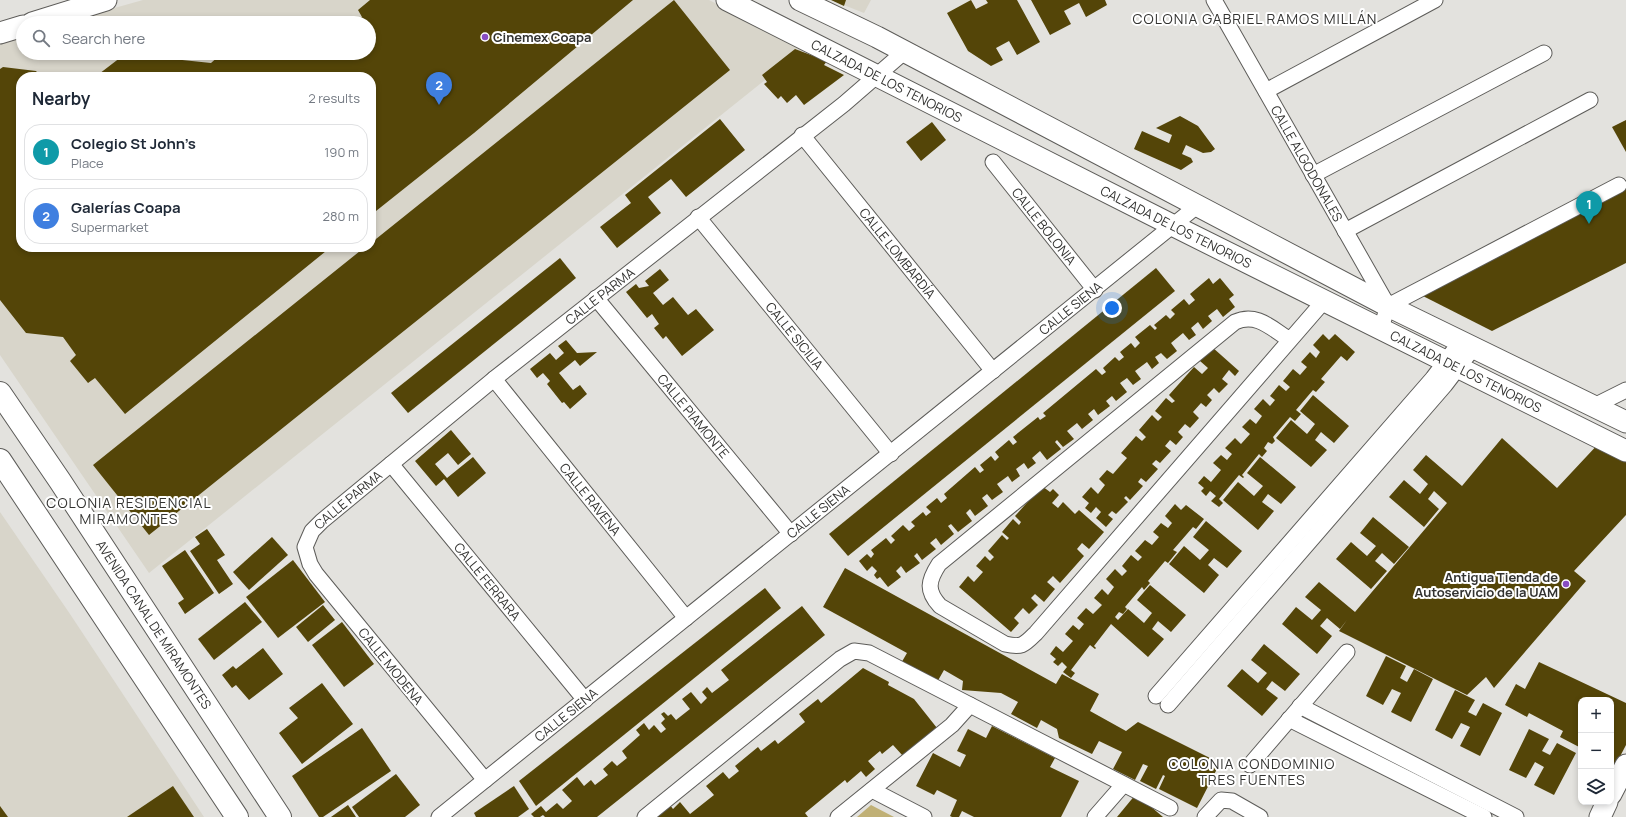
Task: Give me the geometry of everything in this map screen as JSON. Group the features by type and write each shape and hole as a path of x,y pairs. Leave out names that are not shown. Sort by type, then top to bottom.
{"main road":[{"name":"AVENIDA CANAL DE MIRAMONTES","path":"0,393 60,481 280,817"},
{"path":"0,460 237,817"}],"street":[{"path":"55,16 106,0"},
{"name":"CALZADA DE LOS TENORIOS","path":"727,0 1174,226 1626,451"},
{"name":"CALZADA DE LOS TENORIOS","path":"800,0 904,52 1388,306 1626,422"},
{"name":"CALLE ALGODONALES","path":"1214,0 1388,306"},
{"path":"1266,91 1435,0"},
{"path":"0,33 16,28"},
{"name":"CALLE PARMA","path":"305,547 312,531 322,521 494,380 877,76 904,52"},
{"path":"1313,175 1544,53"},
{"path":"934,104 946,74"},
{"path":"1345,231 1590,100"},
{"name":"CALLE LOMBARDÍA","path":"802,135 993,372"},
{"name":"CALLE BOLONIA","path":"993,162 1095,290"},
{"path":"1381,328 1388,306 1619,185"},
{"name":"CALLE SIENA","path":"439,817 1198,206"},
{"name":"CALLE SICILIA","path":"698,217 891,454"},
{"path":"1228,252 1249,233"},
{"name":"CALLE PIAMONTE","path":"596,298 791,534"},
{"path":"1290,340 1256,318 1245,318 1236,322 939,564 932,576 930,588 932,598 940,606 1005,644 1015,647 1024,645 1036,634 1324,301"},
{"path":"1156,696 1452,364 1468,344"},
{"path":"1168,705 1445,385 1452,364"},
{"name":"CALLE RAVENA","path":"494,380 686,618"},
{"path":"1594,406 1626,390"},
{"name":"CALLE FERRARA","path":"391,464 585,700"},
{"name":"CALLE MODENA","path":"305,547 310,564 316,574 485,780"},
{"path":"645,817 840,659 854,651 870,653 1170,808"},
{"path":"1250,765 1347,652"},
{"path":"838,817 952,725 970,705"},
{"path":"1300,706 1516,817"},
{"path":"1289,719 1484,817"},
{"path":"1614,788 1626,765"},
{"path":"1095,817 1123,785"},
{"path":"872,790 924,817"},
{"path":"1205,817 1221,800 1232,801 1260,817"},
{"path":"1600,817 1606,805"}],"shaded area":[{"path":"143,0 709,0 805,48 149,573 0,355 0,41 16,36 16,60 376,60 376,16 86,16"},
{"path":"831,0 871,0 864,13"},
{"path":"0,512 70,614 204,817 0,817"},
{"path":"871,805 894,817 857,817"}],"building":[{"path":"370,0 633,0 474,133 376,211 376,72 102,72 117,60 182,60 211,63 214,60 376,60 376,16 361,16 358,10"},
{"path":"674,0 730,70 149,535 93,465 359,252 376,252 376,239"},
{"path":"831,0 846,0 844,6"},
{"path":"971,0 976,9 988,3 986,0 1017,0 1040,42 1017,55 1009,41 996,48 1003,60 991,66 968,51 947,13"},
{"path":"1031,0 1105,0 1107,5 1086,17 1079,3 1064,11 1071,24 1050,35"},
{"path":"795,49 827,61 824,65 844,75 804,105 796,95 787,103 781,96 778,99 764,84 767,82 762,75"},
{"path":"3,67 37,72 16,72 16,252 325,252 125,414 95,378 88,383 70,361 76,355 63,337 26,333 0,300 0,69"},
{"path":"1180,116 1198,126 1215,149 1211,152 1203,153 1186,145 1182,154 1191,158 1193,162 1181,170 1134,149 1142,131 1169,143 1172,135 1156,128"},
{"path":"720,119 745,150 686,197 671,179 648,197 661,213 617,248 600,227 631,203 625,195"},
{"path":"1626,120 1626,152 1612,127"},
{"path":"932,122 946,140 921,161 906,142"},
{"path":"1626,186 1626,263 1492,331 1419,294"},
{"path":"560,258 576,278 408,413 391,393"},
{"path":"1156,268 1175,291 848,556 829,534"},
{"path":"660,269 669,280 653,293 663,305 673,297 688,315 696,309 714,330 682,356 666,336 663,339 654,328 659,324 652,314 647,318 626,292 636,284 639,288 649,286 645,281"},
{"path":"1209,278 1213,284 1220,278 1234,295 1229,299 1235,307 1223,317 1217,309 1208,316 1212,321 1203,329 1198,322 1191,328 1196,335 1189,340 1183,333 1171,343 1177,351 1167,359 1161,353 1155,357 1159,363 1152,369 1147,362 1135,371 1141,379 1133,385 1127,378 1120,383 1127,392 1116,401 1112,396 1106,401 1110,406 1098,415 1094,409 1088,414 1093,420 1082,429 1077,423 1067,431 1074,439 1063,447 1057,440 1055,442 1061,449 1047,460 1040,451 1032,458 1036,463 1028,469 1024,463 1016,469 1020,476 1012,482 1008,476 997,484 1003,492 992,500 987,494 982,498 988,506 975,516 970,509 966,513 972,521 958,532 951,524 948,526 954,534 941,545 936,538 930,543 936,549 922,560 917,553 914,556 920,563 906,573 901,566 896,571 901,577 888,587 880,577 877,579 874,575 877,571 872,566 867,571 859,561 867,554 871,558 874,554 871,550 886,538 891,544 895,540 891,536 903,525 909,531 915,526 911,522 923,512 926,516 931,512 926,507 937,498 941,503 947,498 944,494 975,467 980,473 984,470 980,465 991,456 995,461 999,457 995,452 1009,440 1013,445 1017,442 1013,437 1038,417 1040,420 1046,416 1043,413 1096,369 1102,375 1106,372 1103,368 1115,357 1119,361 1124,357 1120,352 1131,343 1135,348 1140,343 1135,337 1150,325 1155,330 1157,328 1154,325 1166,315 1170,319 1175,314 1171,310 1184,299 1189,305 1195,300 1190,294"},
{"path":"1323,334 1329,340 1335,334 1355,352 1347,361 1341,356 1321,379 1325,382 1316,392 1313,390 1296,410 1301,414 1295,421 1290,417 1273,437 1275,441 1272,444 1268,442 1264,448 1267,451 1262,457 1259,454 1242,475 1244,477 1243,478 1239,475 1219,499 1223,503 1219,507 1211,501 1216,496 1210,491 1206,496 1201,491 1204,488 1198,483 1204,476 1211,482 1221,470 1213,463 1221,455 1227,460 1232,454 1225,448 1235,438 1241,444 1250,434 1242,427 1250,419 1256,424 1262,416 1254,409 1263,399 1270,406 1275,400 1270,396 1279,385 1286,391 1290,387 1283,381 1293,369 1300,375 1307,367 1301,362 1310,352 1316,358 1320,352 1313,345"},
{"path":"566,340 577,353 597,352 580,366 575,360 559,373 573,390 580,385 587,394 570,409 564,402 562,403 547,384 550,381 543,373 537,378 530,369 550,353 556,360 564,353 558,346"},
{"path":"1212,347 1239,371 1235,376 1229,370 1222,379 1228,384 1219,393 1214,388 1207,395 1212,400 1206,407 1201,403 1193,412 1199,418 1190,428 1185,424 1178,432 1183,437 1176,445 1170,440 1165,446 1171,451 1160,463 1156,460 1152,464 1158,469 1146,482 1141,478 1138,482 1143,486 1130,500 1126,496 1124,498 1128,502 1116,514 1112,511 1108,515 1113,519 1106,527 1096,518 1101,512 1096,507 1091,513 1085,508 1089,503 1082,497 1091,487 1098,494 1105,485 1099,479 1107,470 1113,474 1127,458 1121,453 1136,436 1142,441 1146,437 1139,430 1152,415 1158,421 1162,417 1155,411 1166,398 1172,403 1175,401 1169,395 1194,367 1202,374 1208,368 1200,361"},
{"path":"1313,395 1349,426 1334,443 1321,432 1315,440 1327,450 1311,467 1276,438 1291,420 1307,434 1315,424 1300,411"},
{"path":"451,430 471,454 458,465 448,453 435,464 447,478 473,457 486,473 458,497 444,479 436,486 415,461"},
{"path":"1502,438 1557,488 1601,441 1626,453 1626,515 1574,571 1586,581 1494,688 1486,677 1467,695 1339,631 1347,620 1340,629 1327,618 1320,626 1332,636 1317,654 1282,624 1296,607 1312,620 1321,610 1305,597 1319,582 1355,612 1447,503 1434,491 1428,499 1439,509 1424,527 1389,497 1404,480 1420,494 1428,484 1413,470 1426,455 1462,486"},
{"path":"1260,457 1296,487 1281,504 1268,494 1262,502 1274,511 1258,530 1223,500 1238,482 1254,496 1263,486 1247,473"},
{"path":"1042,486 1050,492 1053,489 1059,495 1052,503 1058,508 1063,502 1075,514 1079,510 1104,532 1089,549 1082,543 1077,549 1084,556 1060,583 1053,576 1047,582 1055,589 1044,602 1035,594 1031,598 1038,605 1029,614 1023,608 1014,618 1019,623 1011,632 959,587 968,576 974,582 983,572 976,566 985,556 990,561 994,557 988,551 1002,535 1007,540 1009,538 1002,532 1013,519 1019,525 1021,522 1015,516"},
{"path":"1175,504 1181,510 1186,505 1204,519 1196,529 1193,527 1173,550 1177,552 1168,563 1165,561 1148,581 1150,583 1144,590 1142,587 1125,607 1127,609 1123,614 1119,612 1115,617 1118,620 1128,609 1144,623 1152,613 1137,600 1150,585 1186,615 1171,632 1158,621 1152,629 1164,639 1148,657 1111,624 1094,646 1096,648 1095,649 1090,645 1071,670 1075,673 1071,678 1063,672 1067,667 1062,662 1058,666 1053,662 1056,659 1050,654 1056,646 1063,652 1073,641 1065,634 1073,625 1079,630 1084,624 1077,618 1086,608 1093,614 1102,605 1094,598 1102,589 1108,595 1114,587 1106,579 1115,569 1122,576 1127,571 1122,566 1131,555 1138,561 1142,557 1135,551 1145,540 1152,545 1159,537 1153,532 1161,523 1168,528 1172,523 1165,516"},
{"path":"1373,517 1409,547 1394,564 1382,553 1375,561 1387,571 1371,589 1336,559 1351,542 1367,556 1376,546 1360,533"},
{"path":"1206,521 1242,551 1227,568 1214,558 1208,565 1219,575 1204,593 1169,564 1184,546 1200,560 1209,550 1193,537"},
{"path":"207,529 225,555 217,560 233,584 219,594 190,551 200,544 195,537"},
{"path":"272,537 288,555 249,590 233,572"},
{"path":"185,550 214,593 185,614 178,603 184,599 162,566"},
{"path":"293,560 325,602 278,638 246,597"},
{"path":"845,568 1056,684 1062,674 1099,694 1090,711 1126,731 1138,722 1220,763 1197,808 1159,789 1165,776 1163,775 1156,789 1140,781 1148,766 1143,764 1135,780 1113,769 1122,752 1099,741 1092,754 1059,738 1057,729 1041,720 1037,728 1011,714 1018,702 1001,693 962,690 963,681 944,670 936,684 900,665 907,653 823,607"},
{"path":"765,588 781,608 536,806 519,781"},
{"path":"245,602 262,622 214,660 198,639"},
{"path":"323,605 335,620 308,642 296,627"},
{"path":"802,606 825,635 597,817 545,817 543,815 540,817 534,817 531,814 541,806 546,812 557,803 563,809 572,801 562,790 577,777 584,786 591,780 595,785 608,775 603,769 612,761 617,766 627,758 622,751 640,735 636,730 644,723 649,730 654,725 661,733 666,729 661,723 665,719 661,714 664,712 668,716 671,714 676,720 690,709 682,699 691,692 701,704 707,698 702,692 707,687 712,693 729,680 721,670"},
{"path":"342,622 374,664 344,687 312,645"},
{"path":"1264,644 1300,674 1285,691 1272,681 1266,689 1278,698 1262,716 1227,686 1242,669 1258,683 1267,673 1251,660"},
{"path":"263,648 283,674 249,700 236,685 232,688 222,675 233,666 236,669"},
{"path":"1386,656 1406,666 1400,678 1407,682 1414,669 1433,679 1411,722 1391,712 1401,693 1392,689 1383,705 1366,696"},
{"path":"1539,662 1613,697 1578,697 1578,746 1560,737 1563,731 1529,713 1527,717 1505,705 1516,684 1525,689"},
{"path":"863,668 889,682 888,685 914,699 937,728 903,756 893,745 882,754 880,751 868,761 875,769 866,777 861,771 847,783 845,780 805,813 808,817 656,817 670,805 673,809 680,802 690,814 714,795 706,786 723,772 729,779 739,771 735,766 758,747 761,751 775,740 778,744 805,722 799,714 818,699 821,703"},
{"path":"322,683 353,724 302,764 279,733 298,718 289,708"},
{"path":"1455,690 1475,700 1468,712 1476,716 1483,703 1502,713 1480,756 1460,746 1470,727 1461,723 1452,739 1435,730"},
{"path":"1614,697 1626,703 1626,745 1615,766"},
{"path":"992,726 1055,758 1050,767 1079,781 1061,817 974,817 962,811 959,817 952,817 950,816 957,800 937,790 934,795 916,786 933,753 960,767 966,755 957,751 968,729 986,738"},
{"path":"362,728 391,771 323,817 319,817 292,776"},
{"path":"1529,729 1549,739 1542,751 1550,755 1557,743 1576,753 1554,795 1534,785 1544,767 1535,762 1526,778 1509,770"},
{"path":"396,774 420,805 405,817 359,817 352,807"},
{"path":"173,786 194,817 127,817"},
{"path":"514,786 529,809 518,817 476,817 474,813"},
{"path":"1136,794 1163,817 1117,817"},
{"path":"348,805 356,817 331,817"},
{"path":"0,806 8,817 0,817"}],"place":[{"name":"Cinemex Coapa","path":"485,37"},
{"name":"Galerías Coapa","path":"439,105"},
{"name":"Colegio St John’s","path":"1589,224"},
{"name":"Antigua Tienda de Autoservicio de la UAM","path":"1566,584"}],"district":[{"name":"COLONIA GABRIEL RAMOS MILLÁN","path":"1255,18"},
{"name":"COLONIA RESIDENCIAL MIRAMONTES","path":"129,510"},
{"name":"COLONIA CONDOMINIO TRES FUENTES","path":"1252,772"}]}
